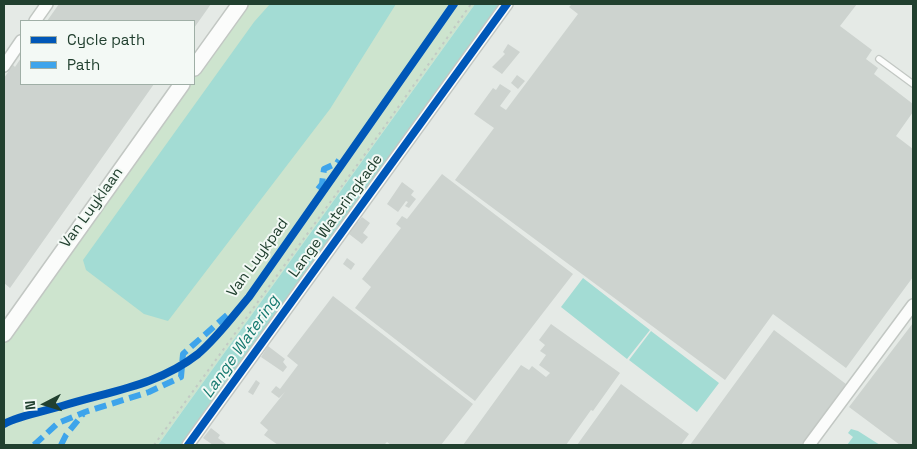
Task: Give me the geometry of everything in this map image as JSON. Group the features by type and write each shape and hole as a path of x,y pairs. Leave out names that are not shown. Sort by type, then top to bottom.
{"street":[{"path":"36,20 47,4"},
{"path":"195,67 240,4"},
{"name":"Lange Wateringkade","path":"191,444 507,4"},
{"path":"4,66 20,42"},
{"name":"Van Luyklaan","path":"4,334 181,85"},
{"path":"809,445 913,305"}],"lane":[{"path":"879,59 913,84"}],"path":[{"path":"154,445 471,4"}],"green space":[{"path":"248,4 475,4 158,445 4,445 4,345 188,85 195,85 195,77"}],"water":[{"path":"270,4 396,4 330,109 168,321 144,314 86,270 83,260 254,22"},
{"name":"Lange Watering","path":"475,4 502,4 183,445 158,445"},
{"path":"583,278 650,330 627,359 561,307"},
{"path":"651,331 719,383 697,412 629,360"},
{"path":"851,429 858,431 880,445 847,445 853,437 848,433"}],"building":[{"path":"59,4 211,4 195,27 195,20 48,20"},
{"path":"572,4 857,4 840,26 872,50 866,59 878,68 874,74 913,104 913,112 896,136 913,149 913,277 846,368 773,314 725,380 455,180 494,128 474,114 493,88 496,90 500,84 511,91 500,106 506,110 578,14 569,7"},
{"path":"508,44 520,52 502,74 492,67 505,54 503,52"},
{"path":"20,60 20,85 153,85 10,288 4,283 4,78 13,65 15,67"},
{"path":"517,75 525,81 518,89 511,83"},
{"path":"442,174 573,274 475,401 355,308 371,287 362,279 401,228 396,224 402,216 407,219"},
{"path":"402,182 414,191 411,195 416,199 409,208 405,206 408,202 406,201 398,212 387,204"},
{"path":"362,217 370,223 363,233 368,237 362,244 349,234 354,227 352,225 354,222 358,222"},
{"path":"347,258 355,264 351,270 343,264"},
{"path":"333,296 473,404 441,445 391,445 387,442 384,445 278,445 264,435 268,430 260,423 285,392 279,398 271,392 276,386 280,389 298,365 287,356"},
{"path":"913,323 913,445 900,445 849,407"},
{"path":"551,324 620,373 593,411 591,410 566,445 463,445 521,365 529,370 532,366 546,377 550,373 539,365 546,355 540,351 545,345 539,340"},
{"path":"774,330 846,384 801,445 690,445"},
{"path":"268,346 285,359 283,362 287,367 283,372 261,357"},
{"path":"256,380 260,383 253,395 248,392"},
{"path":"621,384 689,434 681,445 577,445"},
{"path":"211,428 220,435 218,438 225,445 213,445 203,438"}],"marked path":[{"path":"318,189 322,184 324,169 337,163 339,160"},
{"path":"34,445 58,423 85,412 149,392 181,377 183,354 227,315"},
{"path":"61,445 66,435 83,414"}],"cycle path":[{"name":"Van Luykpad","path":"4,424 24,416 150,381 182,365 205,348 249,297 454,4"},
{"path":"188,445 507,4"}]}
